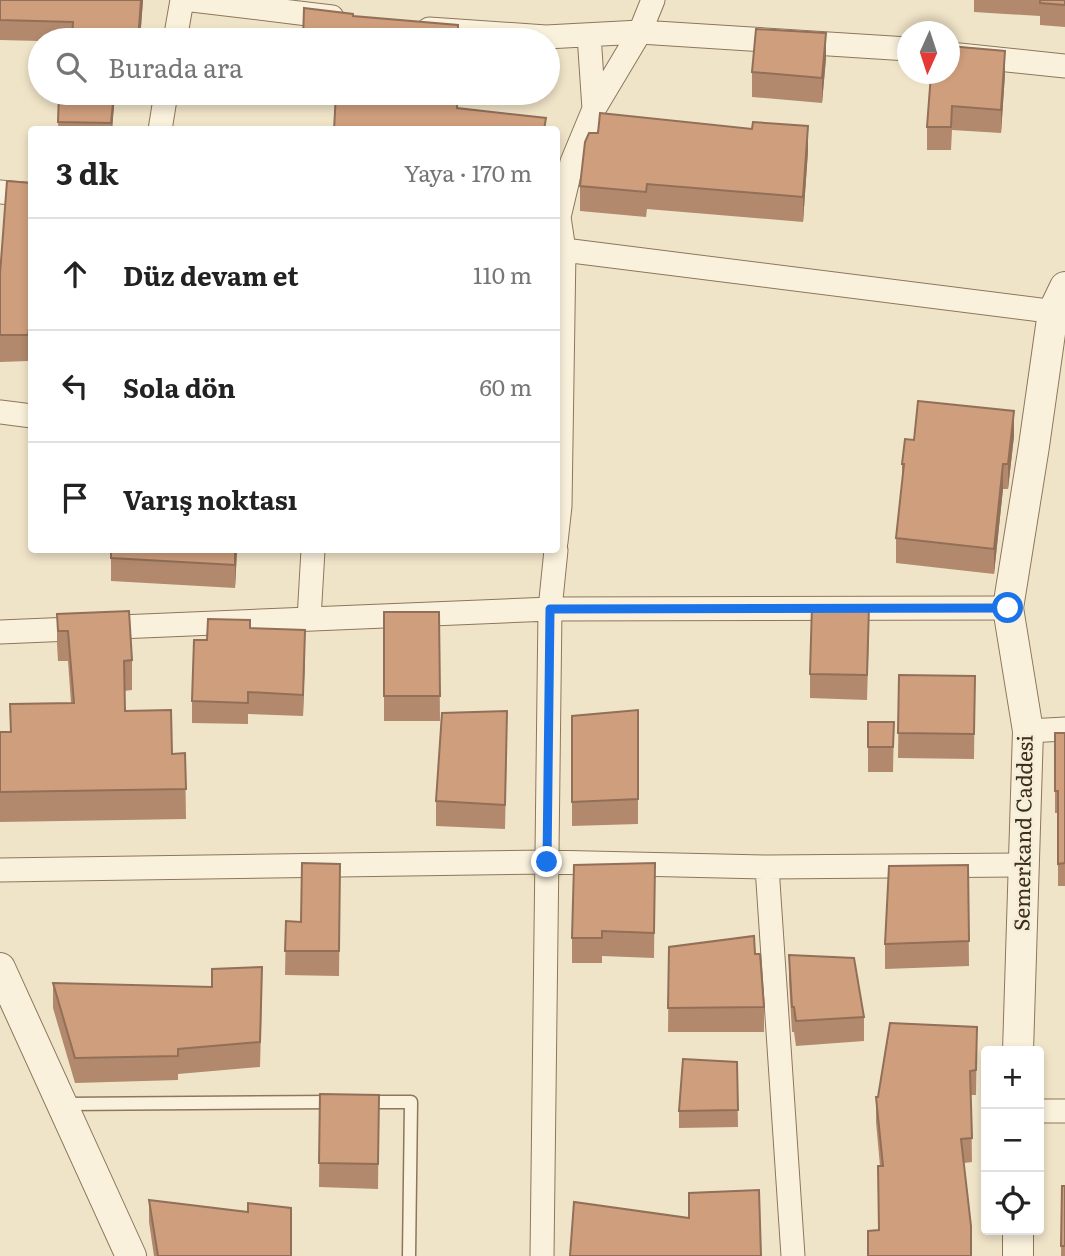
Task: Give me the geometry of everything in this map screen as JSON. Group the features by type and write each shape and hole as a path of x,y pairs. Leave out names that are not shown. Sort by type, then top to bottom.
{"street":[{"path":"177,28 182,0"},
{"path":"192,0 353,20"},
{"path":"560,213 572,162 594,109 640,32 653,0"},
{"path":"406,26 431,28"},
{"path":"560,36 640,32 897,48"},
{"path":"589,35 594,109"},
{"path":"960,55 1065,66"},
{"path":"161,126 164,105"},
{"path":"0,192 28,195"},
{"path":"560,506 560,250 1061,304"},
{"name":"Semerkand Caddesi","path":"1018,1046 1028,731 1008,608 1034,446 1061,304"},
{"path":"0,412 28,415"},
{"path":"309,619 313,553"},
{"path":"542,1256 550,609 556,553"},
{"path":"0,632 550,609 1008,608"},
{"path":"1028,731 1065,729"},
{"path":"0,870 547,862 767,867 1024,865"},
{"path":"767,867 793,1256"},
{"path":"0,968 131,1256"},
{"path":"1044,1111 1065,1111"},
{"path":"1018,1235 1018,1256"}],"lane":[{"path":"62,1104 411,1102 409,1256"}],"building":[{"path":"0,0 141,0 139,28 73,28 73,22 0,20"},
{"path":"1040,0 1065,0 1065,5 1040,3"},
{"path":"304,8 353,16 458,25 458,28 303,28"},
{"path":"756,29 826,33 822,78 752,72"},
{"path":"960,47 1005,51 1001,110 952,106 951,127 927,127 930,84 960,84"},
{"path":"59,105 113,105 111,123 58,122"},
{"path":"335,105 457,105 457,108 546,118 545,126 334,126"},
{"path":"600,113 752,129 753,122 808,126 803,197 647,184 646,192 580,186 585,142 589,133 598,133"},
{"path":"7,181 28,183 28,335 0,335 0,274"},
{"path":"918,401 1014,411 1008,464 1003,464 994,549 896,538 905,439 914,440"},
{"path":"111,553 235,553 235,565 111,558"},
{"path":"812,605 869,606 867,675 810,674"},
{"path":"129,611 132,660 124,661 125,711 171,710 172,754 185,753 186,789 0,792 0,732 11,732 10,704 74,703 68,631 58,631 57,614"},
{"path":"384,612 439,612 440,696 384,696"},
{"path":"208,619 250,620 250,628 305,630 303,695 248,692 248,703 192,701 194,640 207,640"},
{"path":"899,675 975,676 974,734 898,733"},
{"path":"638,710 638,799 572,802 572,716"},
{"path":"507,711 505,805 436,801 442,713"},
{"path":"868,722 894,722 893,747 868,747"},
{"path":"1055,733 1065,733 1065,863 1058,864 1058,791 1055,791"},
{"path":"302,863 340,864 339,951 285,951 286,921 301,922"},
{"path":"655,863 654,933 602,931 602,938 572,938 574,865"},
{"path":"968,865 969,941 885,944 889,866"},
{"path":"754,936 755,954 760,954 764,1007 668,1008 669,947"},
{"path":"789,955 854,958 864,1017 796,1021 792,1007"},
{"path":"262,967 260,1042 178,1049 178,1056 75,1058 53,983 212,987 212,969"},
{"path":"890,1023 977,1027 976,1070 970,1071 972,1138 961,1139 971,1226 971,1256 868,1256 868,1231 879,1230 878,1166 883,1166 876,1097"},
{"path":"683,1059 737,1062 738,1110 679,1111"},
{"path":"320,1094 379,1095 378,1164 319,1163"},
{"path":"1062,1186 1065,1186 1065,1246 1061,1246"},
{"path":"759,1190 761,1256 570,1256 574,1202 689,1218 689,1193"},
{"path":"149,1200 248,1212 248,1203 291,1208 291,1256 158,1256"}],"route":[{"path":"547,862 550,609 1008,608"}]}
